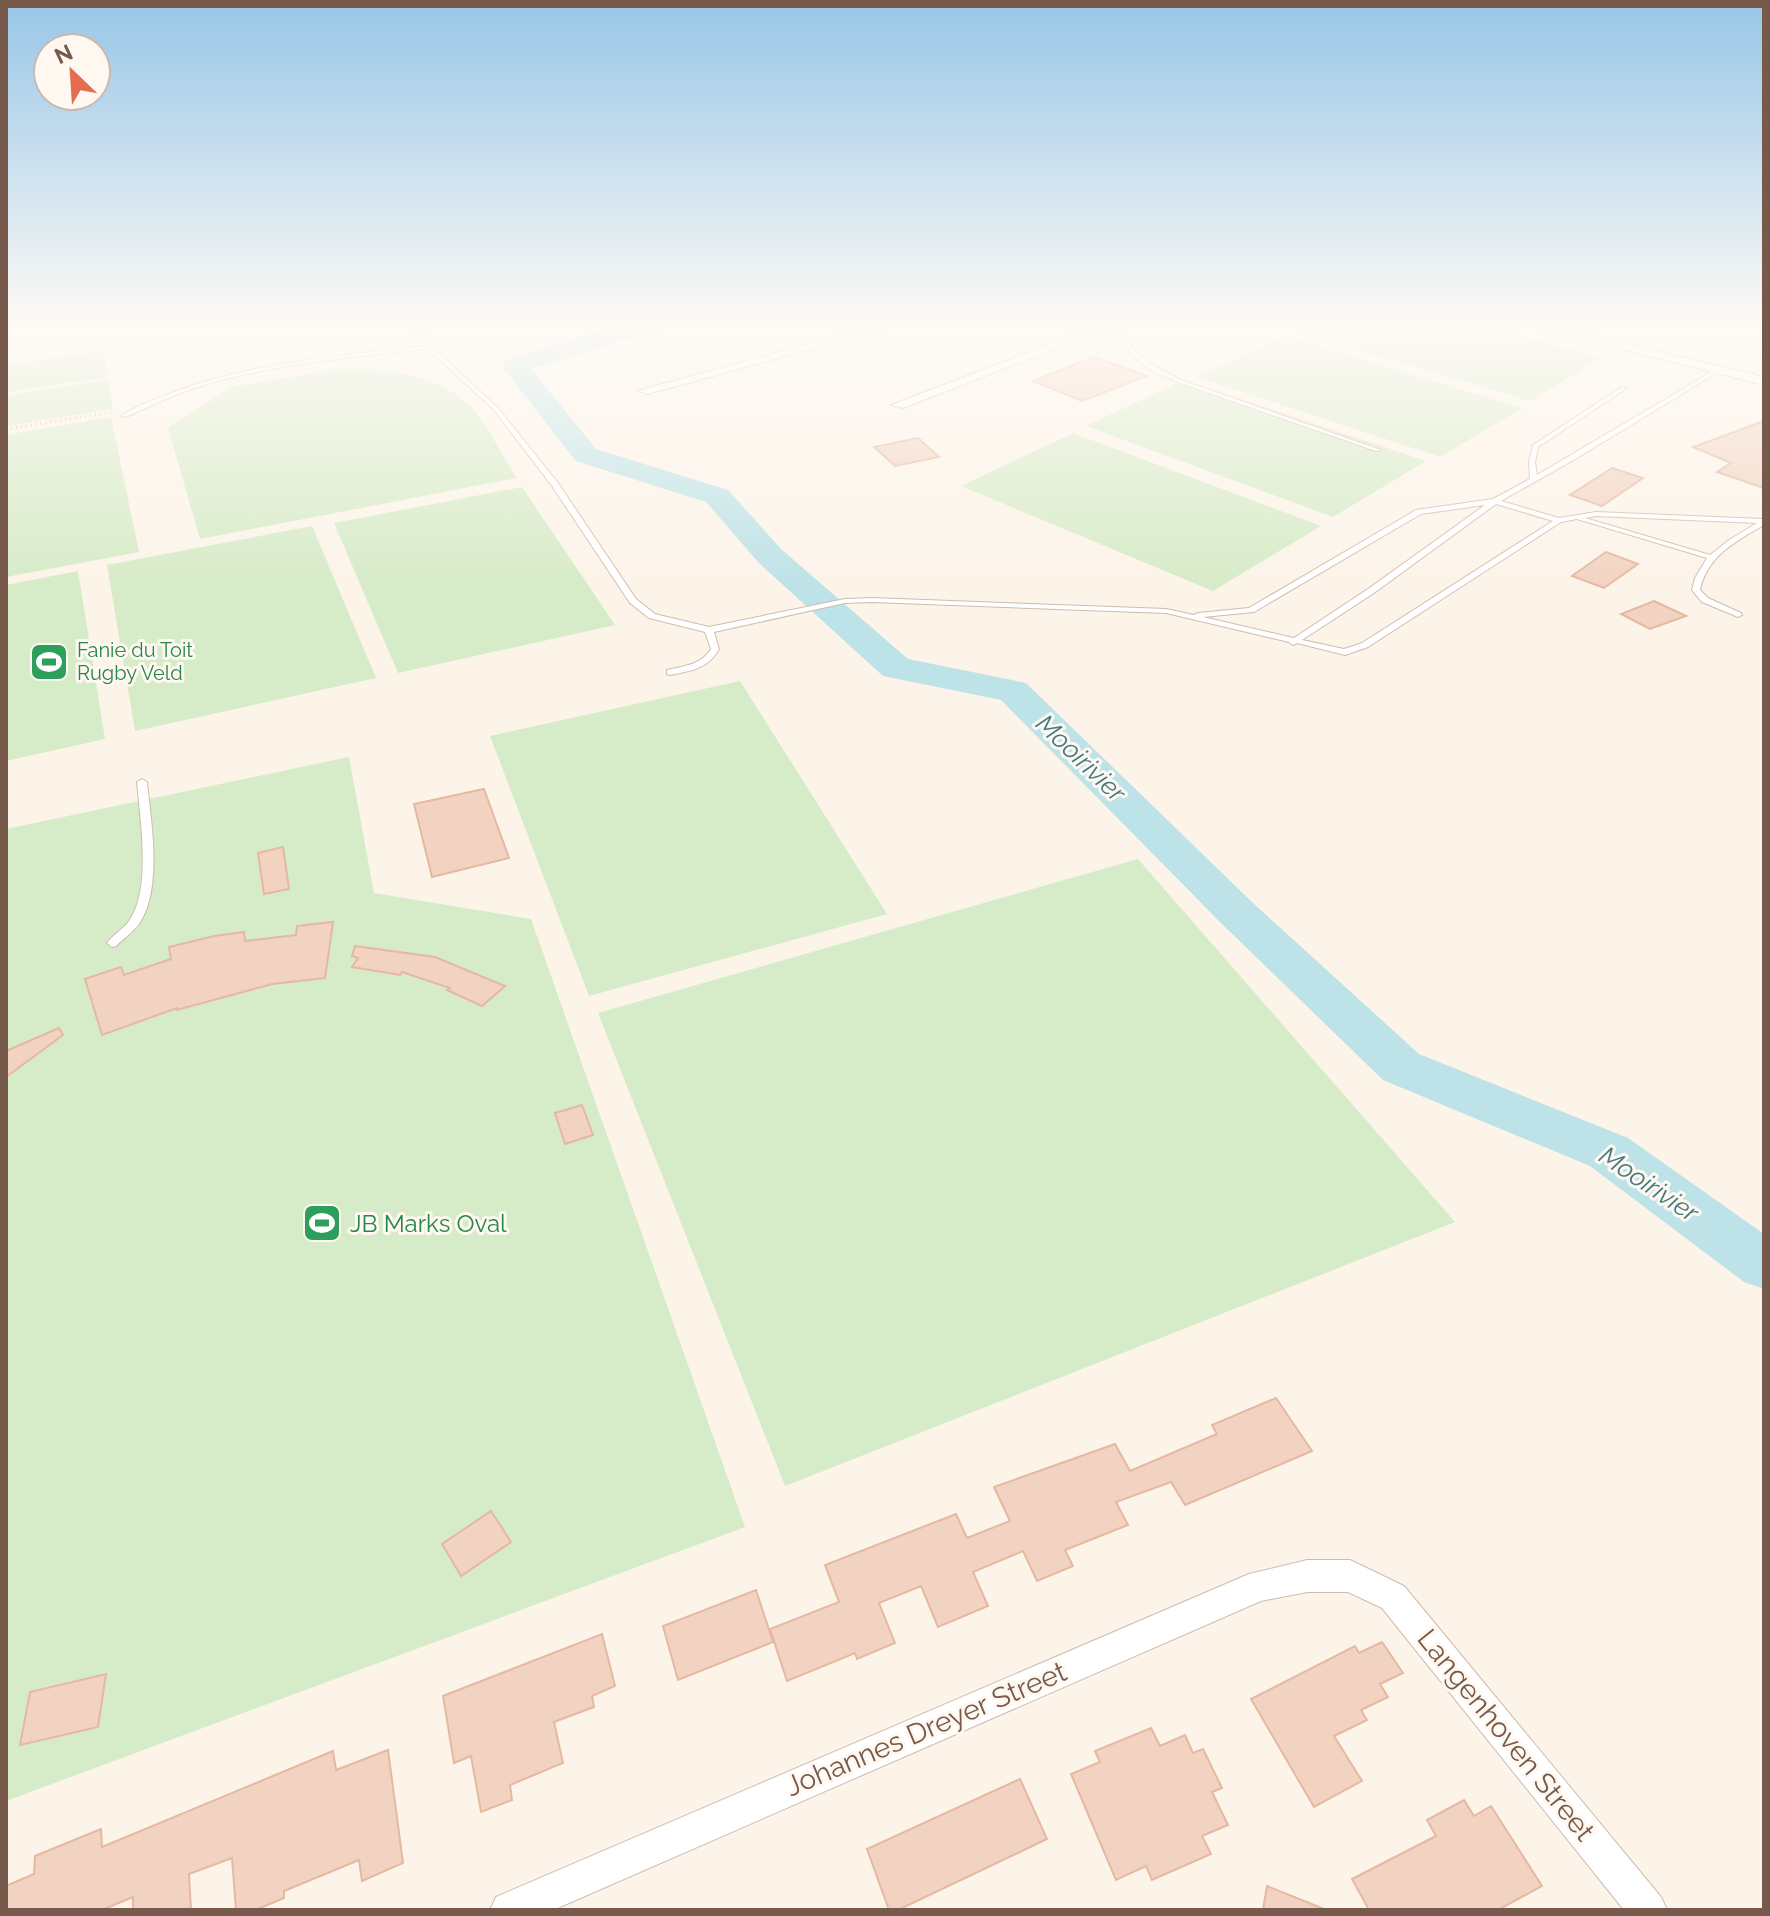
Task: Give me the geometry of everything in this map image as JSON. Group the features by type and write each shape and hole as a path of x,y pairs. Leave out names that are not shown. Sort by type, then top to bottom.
{"street":[{"name":"Johannes Dreyer Street","path":"509,1910 1260,1585 1307,1576 1350,1576"},
{"name":"Langenhoven Street","path":"1350,1576 1393,1597 1648,1910"}],"lane":[{"path":"124,416 133,411"},
{"path":"498,411 555,485 633,601 652,616 709,630 845,601 1020,603 1195,615 1332,652 1354,650 1559,520 1571,516 1764,521"},
{"path":"1267,411 1378,450"},
{"path":"1534,479 1532,462 1535,446 1588,411"},
{"path":"1293,642 1371,591 1495,501 1648,411"},
{"path":"1195,615 1251,610 1419,512 1495,501 1559,520"},
{"path":"1571,516 1710,557"},
{"path":"1738,615 1705,600 1696,590 1697,579 1710,557 1764,521"},
{"path":"670,672 699,666 711,658 715,649 709,630"},
{"path":"112,943 133,923 145,892 142,782"}],"path":[{"path":"6,429 117,411"}],"green space":[{"path":"6,411 98,411 6,426"},
{"path":"193,411 474,411 517,478 200,539 168,428"},
{"path":"1117,411 1278,411 1426,461 1333,517 1086,426"},
{"path":"1302,411 1516,411 1440,457"},
{"path":"111,417 139,552 6,577 6,435"},
{"path":"1073,433 1321,526 1213,591 961,486"},
{"path":"522,487 615,625 398,673 334,523"},
{"path":"312,526 376,678 135,731 107,565"},
{"name":"Fanie du Toit Rugby Veld","path":"78,571 105,739 6,761 6,585"},
{"path":"740,681 887,914 589,996 490,736"},
{"name":"JB Marks Oval","path":"349,757 374,893 531,919 745,1527 6,1801 6,829"},
{"path":"1138,859 1455,1222 785,1486 598,1013"}],"building":[{"path":"1764,421 1764,488 1717,472 1731,463 1693,447"},
{"path":"918,438 939,457 895,466 874,447"},
{"path":"1612,468 1643,478 1602,506 1570,495"},
{"path":"1606,552 1638,564 1604,588 1572,576"},
{"path":"1654,601 1686,616 1650,629 1621,614"},
{"path":"484,789 509,858 432,877 414,804"},
{"path":"283,847 289,889 264,894 258,853"},
{"path":"333,922 325,978 272,984 177,1008 102,1035 85,979 121,967 124,975 171,959 169,947 214,936 244,932 245,941 296,935 297,926"},
{"path":"355,946 435,957 505,986 482,1006 447,990 450,988 402,972 400,975 352,967 358,958 352,956"},
{"path":"59,1028 63,1035 6,1077 6,1051"},
{"path":"582,1105 593,1135 565,1144 555,1113"},
{"path":"1276,1398 1312,1451 1185,1505 1171,1482 1116,1502 1128,1525 1065,1550 1073,1566 1037,1581 1023,1551 973,1572 988,1606 938,1627 921,1586 879,1603 895,1643 857,1659 855,1653 787,1681 770,1629 839,1602 825,1565 956,1514 967,1538 1010,1521 994,1487 1115,1444 1130,1471 1217,1434 1212,1425"},
{"path":"491,1511 511,1542 461,1576 442,1544"},
{"path":"756,1590 773,1642 678,1680 663,1626"},
{"path":"602,1634 615,1686 592,1696 594,1707 554,1722 563,1763 510,1785 512,1800 481,1812 471,1756 454,1763 443,1696"},
{"path":"1382,1642 1403,1673 1380,1684 1388,1697 1361,1710 1367,1720 1334,1736 1362,1781 1314,1807 1251,1699 1355,1646 1359,1653"},
{"path":"106,1674 98,1727 20,1745 30,1692"},
{"path":"1151,1728 1160,1746 1185,1735 1193,1753 1203,1749 1222,1788 1212,1792 1228,1825 1202,1836 1211,1854 1152,1880 1146,1866 1116,1880 1071,1774 1100,1762 1095,1751"},
{"path":"388,1750 403,1863 362,1881 359,1860 284,1891 284,1898 255,1910 236,1910 232,1858 189,1874 191,1910 133,1910 133,1897 102,1910 6,1910 6,1886 34,1874 35,1856 101,1829 102,1847 333,1751 336,1770"},
{"path":"1020,1779 1047,1839 898,1910 889,1910 867,1849"},
{"path":"1464,1800 1474,1816 1491,1806 1542,1886 1498,1910 1369,1910 1352,1879 1436,1836 1427,1820"},
{"path":"1267,1886 1324,1909 1324,1910 1263,1910"}],"waterway":[{"name":"Mooirivier","path":"551,411 586,455 717,496 770,556 896,668 1013,691 1237,913 1401,1067 1609,1152 1764,1265"}],"place":[{"name":"Fanie du Toit Rugby Veld","path":"49,662"},
{"name":"JB Marks Oval","path":"322,1223"}]}
